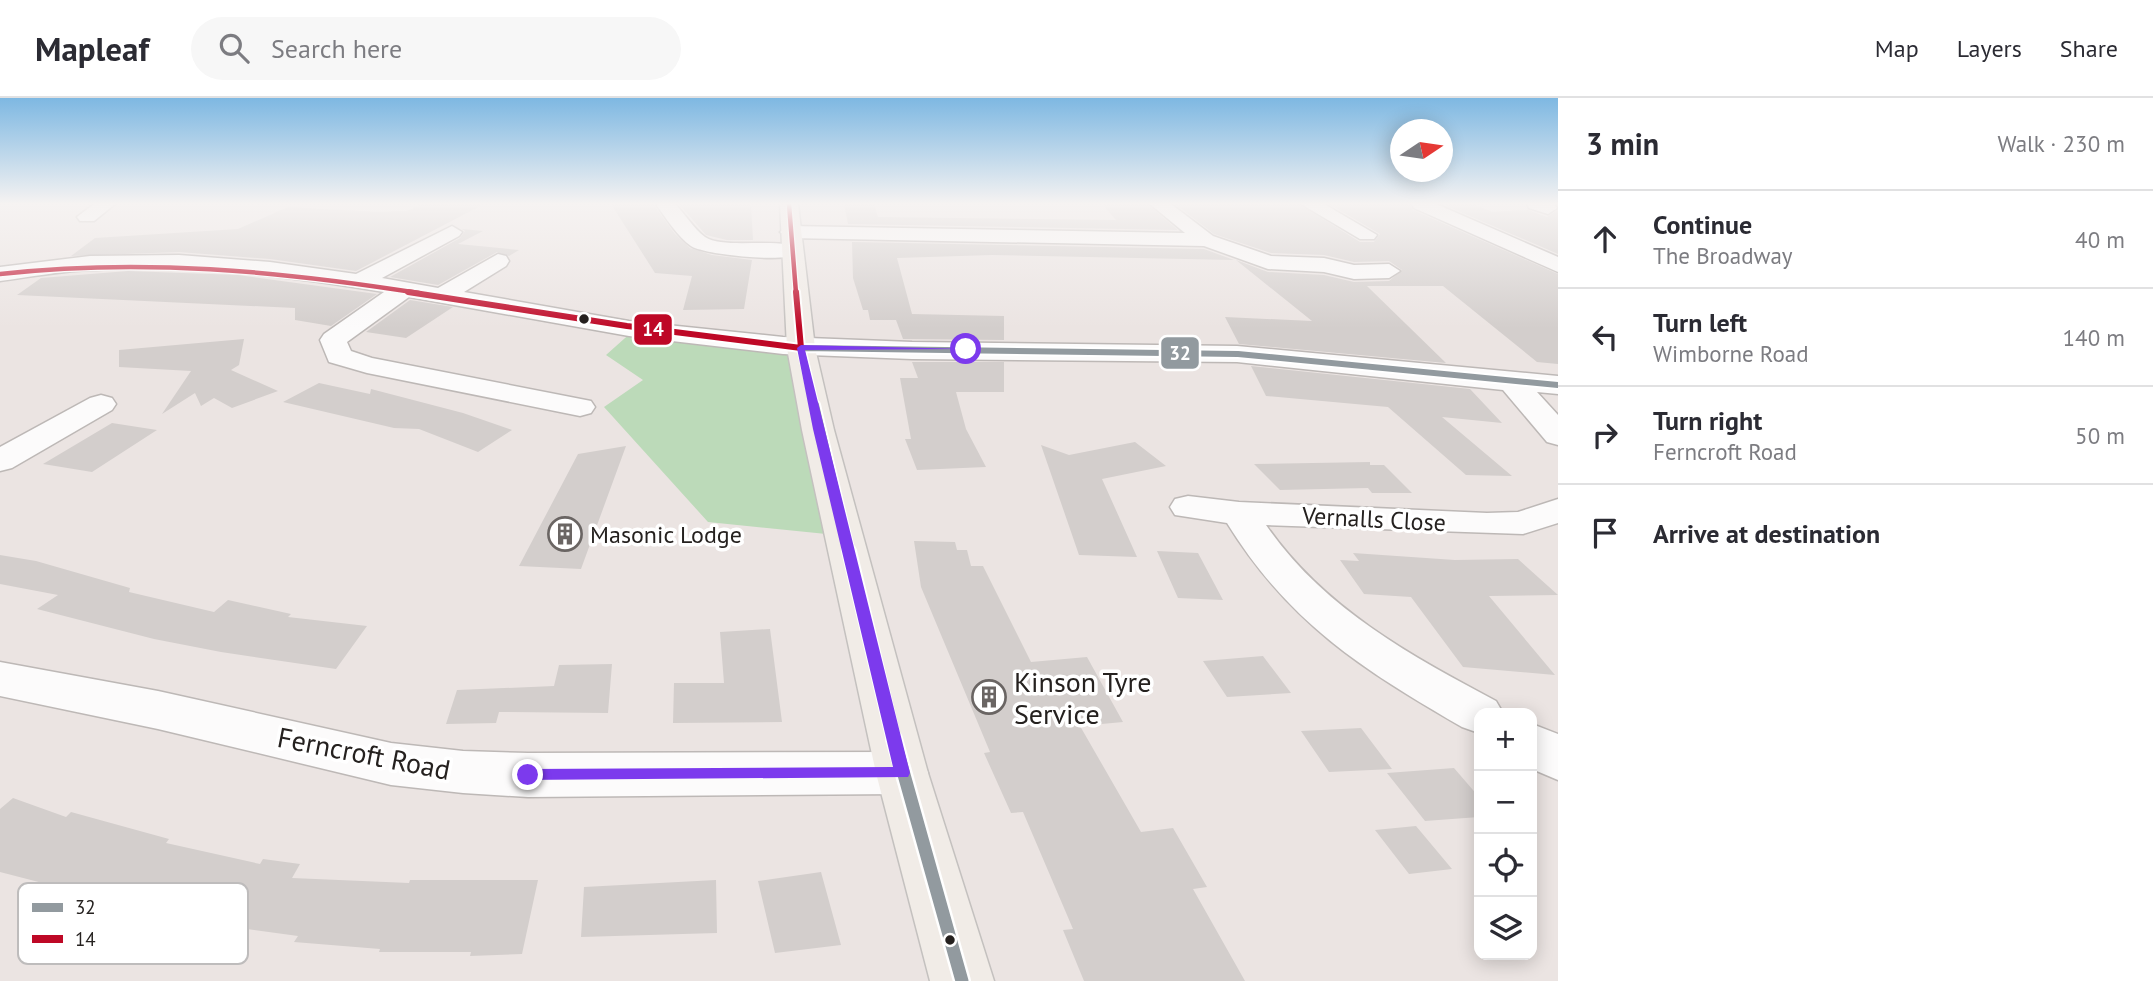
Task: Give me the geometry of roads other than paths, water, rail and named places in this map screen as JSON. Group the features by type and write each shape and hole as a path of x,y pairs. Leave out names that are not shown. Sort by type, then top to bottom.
{"main road":[{"path":"791,245 801,348 818,429 902,773 962,981"}],"street":[{"path":"356,283 427,245"},
{"path":"711,245 722,248 754,245"},
{"path":"1221,245 1268,262 1324,265 1354,272 1389,271"},
{"path":"1514,245 1558,265"},
{"path":"441,296 498,261"},
{"path":"3,272 102,262 176,262 239,266 441,296 634,330 801,348 1237,355 1319,360 1513,383 1558,385"},
{"path":"403,290 332,340 340,356 367,365 580,407"},
{"path":"1513,383 1558,435"},
{"path":"0,461 55,420 101,404"},
{"name":"Vernalls Close","path":"1188,506 1239,513 1486,524 1523,523 1558,510"},
{"path":"1239,513 1282,576 1337,628 1408,674 1474,711"},
{"name":"Ferncroft Road","path":"0,679 158,710 391,764 463,772 528,775 902,773"},
{"path":"1537,747 1558,758"}],"place":[{"name":"Masonic Lodge","path":"565,534"},
{"name":"Kinson Tyre Service","path":"989,697"}]}
